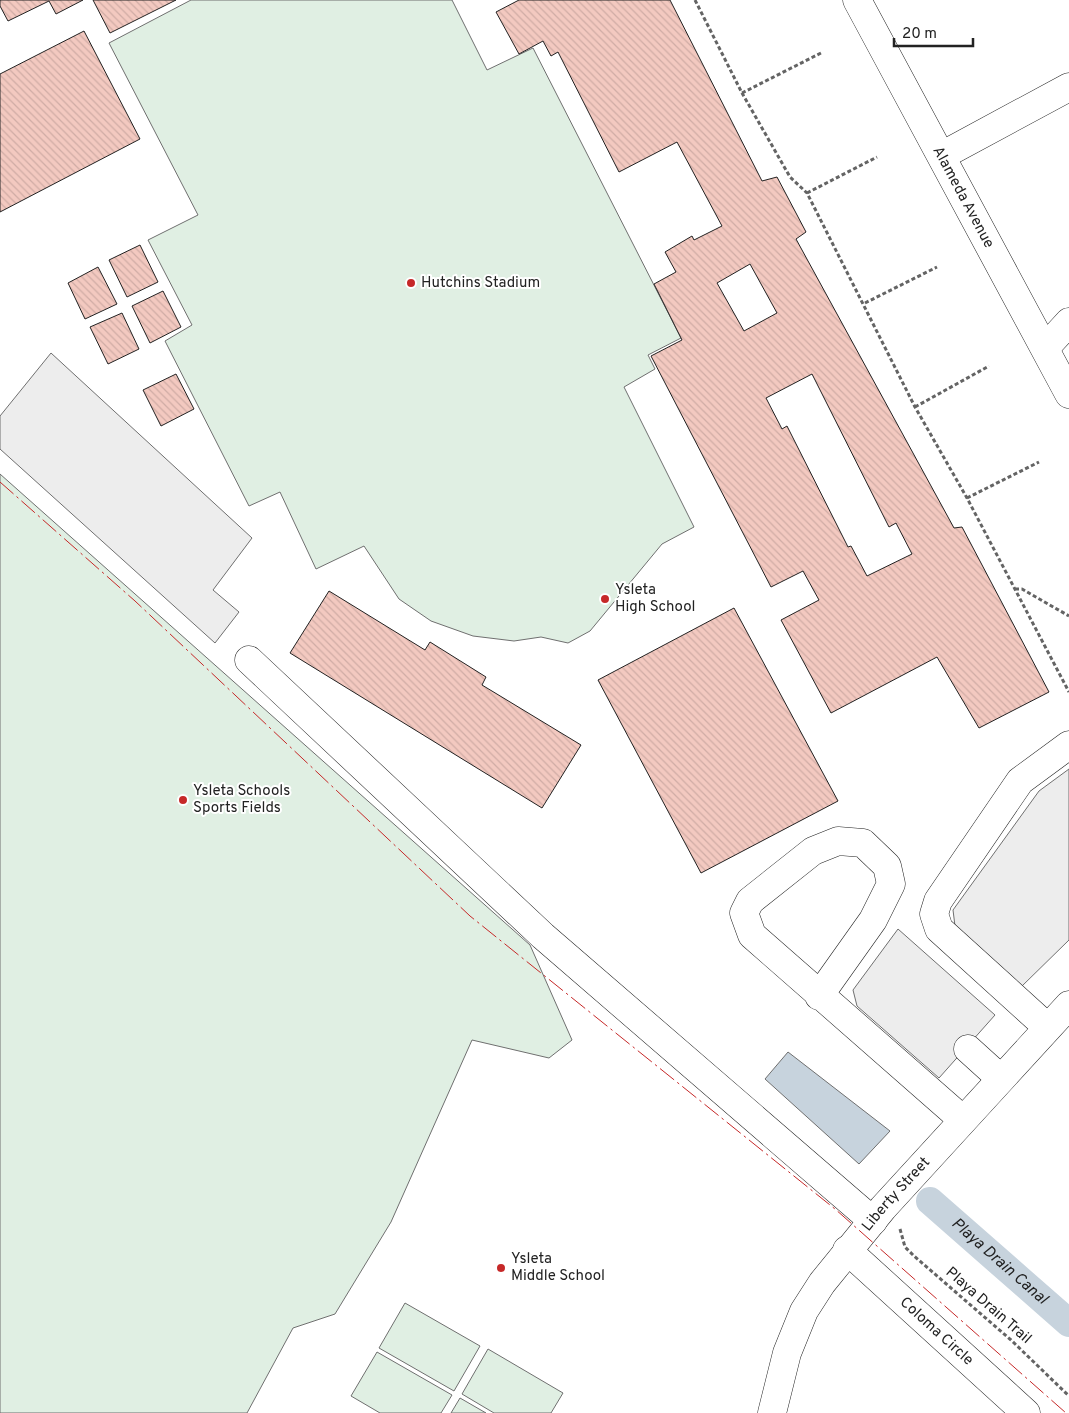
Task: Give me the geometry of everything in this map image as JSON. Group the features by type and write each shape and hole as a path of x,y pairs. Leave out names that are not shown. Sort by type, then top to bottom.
{"street":[{"name":"Alameda Avenue","path":"858,0 1046,347 1069,394"},
{"path":"942,156 1069,87"},
{"path":"1046,347 1069,322"},
{"path":"250,660 543,936 873,1221"},
{"path":"1047,1027 939,929 934,914 938,901 1020,781 1069,745"},
{"path":"819,996 873,920 891,884 887,866 863,843 838,841 813,851 750,901 744,913 752,935 819,996 963,1120"},
{"name":"Liberty Street","path":"772,1413 787,1353 804,1311 847,1250 1000,1078 1069,1005"},
{"path":"968,1049 1000,1078"},
{"name":"Coloma Circle","path":"847,1250 1026,1413"}],"path":[{"path":"695,0 742,93 790,177 808,193 865,303 915,407 967,498 1069,692"},
{"path":"742,93 821,53"},
{"path":"808,193 877,157"},
{"path":"865,303 937,267"},
{"path":"915,407 989,366"},
{"path":"967,498 1038,462"},
{"path":"1015,589 1022,589 1069,616"},
{"name":"Playa Drain Trail","path":"900,1228 905,1247 914,1256 1011,1340 1069,1396"}],"green space":[{"name":"Hutchins Stadium","path":"191,0 452,0 487,70 533,48 681,338 648,355 655,369 624,387 694,527 662,544 590,631 568,643 541,637 514,641 473,636 431,621 399,599 364,546 316,569 280,492 249,506 165,341 192,325 148,240 198,215 109,43"},
{"name":"Ysleta Schools Sports Fields","path":"0,474 530,945 572,1040 549,1058 472,1040 391,1222 335,1314 293,1328 247,1413 0,1413"},
{"path":"405,1303 480,1346 454,1391 379,1348"},
{"path":"488,1349 563,1393 551,1413 494,1413 462,1394"},
{"path":"377,1352 452,1395 441,1413 380,1413 351,1396"},
{"path":"460,1398 486,1413 451,1413"}],"shaded area":[{"path":"51,353 252,538 213,590 239,612 215,643 0,449 0,416"},
{"path":"1069,769 1069,940 1021,987 955,926 953,910 1039,791"},
{"path":"898,929 995,1015 939,1078 857,1006 853,990"},
{"path":"788,1052 890,1131 859,1164 765,1079"}],"building":[{"path":"0,0 83,0 56,14 49,1 8,21 0,6"},
{"path":"93,0 176,0 110,33"},
{"path":"519,0 670,0 762,181 777,177 806,232 796,239 954,528 962,527 1049,692 979,728 937,657 831,713 781,620 819,600 803,571 771,587 651,356 682,340 654,284 676,272 665,252 692,236 694,240 722,226 677,142 619,172 558,52 551,56 543,41 519,54 496,12","holes":["750,264 777,313 744,331 717,283","812,374 889,527 896,523 912,554 867,576 851,546 848,547 787,426 782,429 766,398"]},
{"path":"84,31 140,139 0,212 0,74"},
{"path":"140,245 158,282 127,297 109,260"},
{"path":"98,267 117,304 85,319 68,283"},
{"path":"163,291 181,327 150,343 132,306"},
{"path":"122,313 139,349 108,364 90,327"},
{"path":"176,374 194,409 161,426 143,390"},
{"path":"329,591 425,650 430,642 486,677 482,685 581,745 542,808 290,653"},
{"path":"734,608 838,801 701,873 598,680"}],"waterway":[{"name":"Playa Drain Canal","path":"930,1201 1069,1323"}],"power":[{"path":"0,482 135,601 470,916 835,1209 1066,1413"}],"place":[{"name":"Hutchins Stadium","path":"411,283"},
{"name":"Ysleta High School","path":"605,599"},
{"name":"Ysleta Schools Sports Fields","path":"183,800"},
{"name":"Ysleta Middle School","path":"501,1268"}]}
